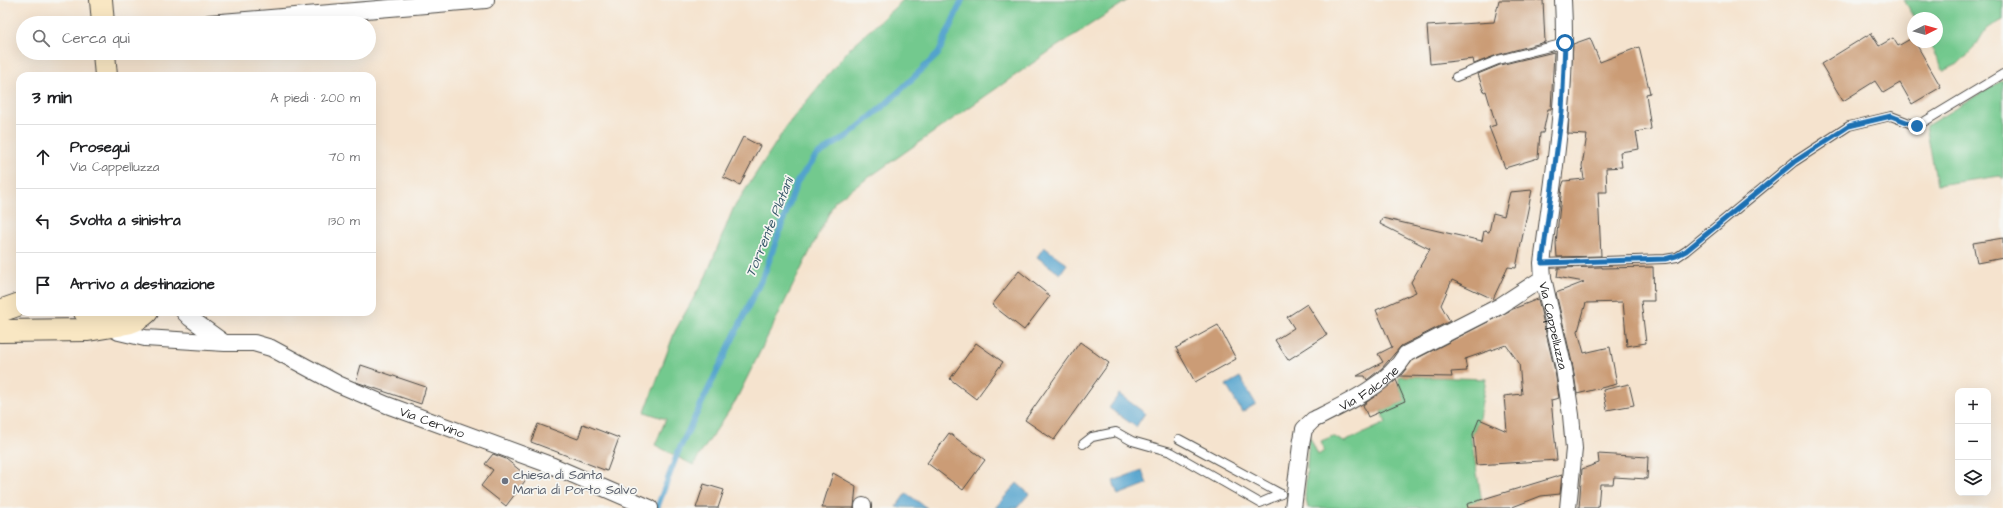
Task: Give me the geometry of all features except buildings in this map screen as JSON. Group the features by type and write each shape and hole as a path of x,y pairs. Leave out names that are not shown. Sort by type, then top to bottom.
{"street":[{"path":"101,0 102,16"},
{"path":"293,16 486,0"},
{"name":"Via Cappelluzza","path":"1563,0 1565,43 1562,112 1542,270 1564,369 1571,415 1574,449 1568,508"},
{"path":"105,60 106,72"},
{"name":"Via Falcone","path":"1293,508 1304,429 1313,420 1385,379 1399,366 1406,354 1500,306 1542,270"},
{"path":"0,311 16,305"},
{"path":"0,331 88,330 103,321 138,319 142,316"},
{"path":"188,316 225,343"},
{"name":"Via Cervino","path":"103,321 119,332 145,338 225,343 254,343 271,348 338,384 387,406 553,466 645,506"}],"lane":[{"path":"1456,77 1498,60 1565,43"},
{"path":"1542,270 1665,259 1676,256 1686,251 1794,162 1849,126 1891,116 1917,126 2003,74"},
{"path":"1083,444 1092,437 1116,432 1132,441 1171,452 1260,503 1281,494 1179,440"}],"green space":[{"path":"903,0 1128,0 1053,49 835,201 735,402 693,465 655,445 666,419 645,412 675,331 706,276 733,209 788,124 850,48"},
{"path":"1904,0 2003,0 2003,20 1986,29 1975,47 1958,64 1944,71 1931,48 1943,48 1943,12 1911,12"},
{"path":"2003,80 2003,179 2000,176 1937,185 1926,126"},
{"path":"1399,376 1486,379 1479,419 1471,438 1483,508 1308,508 1305,496 1309,435 1318,455 1324,451 1321,441 1333,436 1344,442 1386,423 1381,411 1405,401 1399,386"}],"water":[{"path":"1044,247 1067,264 1060,274 1037,257"},
{"path":"1240,377 1256,404 1242,412 1226,385"},
{"path":"1119,394 1145,413 1136,427 1109,408"},
{"path":"1142,470 1147,484 1118,495 1113,481"},
{"path":"1017,483 1029,494 1017,508 995,508"},
{"path":"906,493 927,508 896,507"}],"waterway":[{"name":"Torrente Platani","path":"657,508 678,452 765,272 797,182 817,155 849,135 887,103 938,54 962,0"}],"place":[{"name":"chiesa di Santa Maria di Porto Salvo","path":"505,481"}],"route":[{"path":"1565,43 1562,112 1542,263 1665,259 1676,256 1686,251 1794,162 1849,126 1891,116 1917,126"}]}
